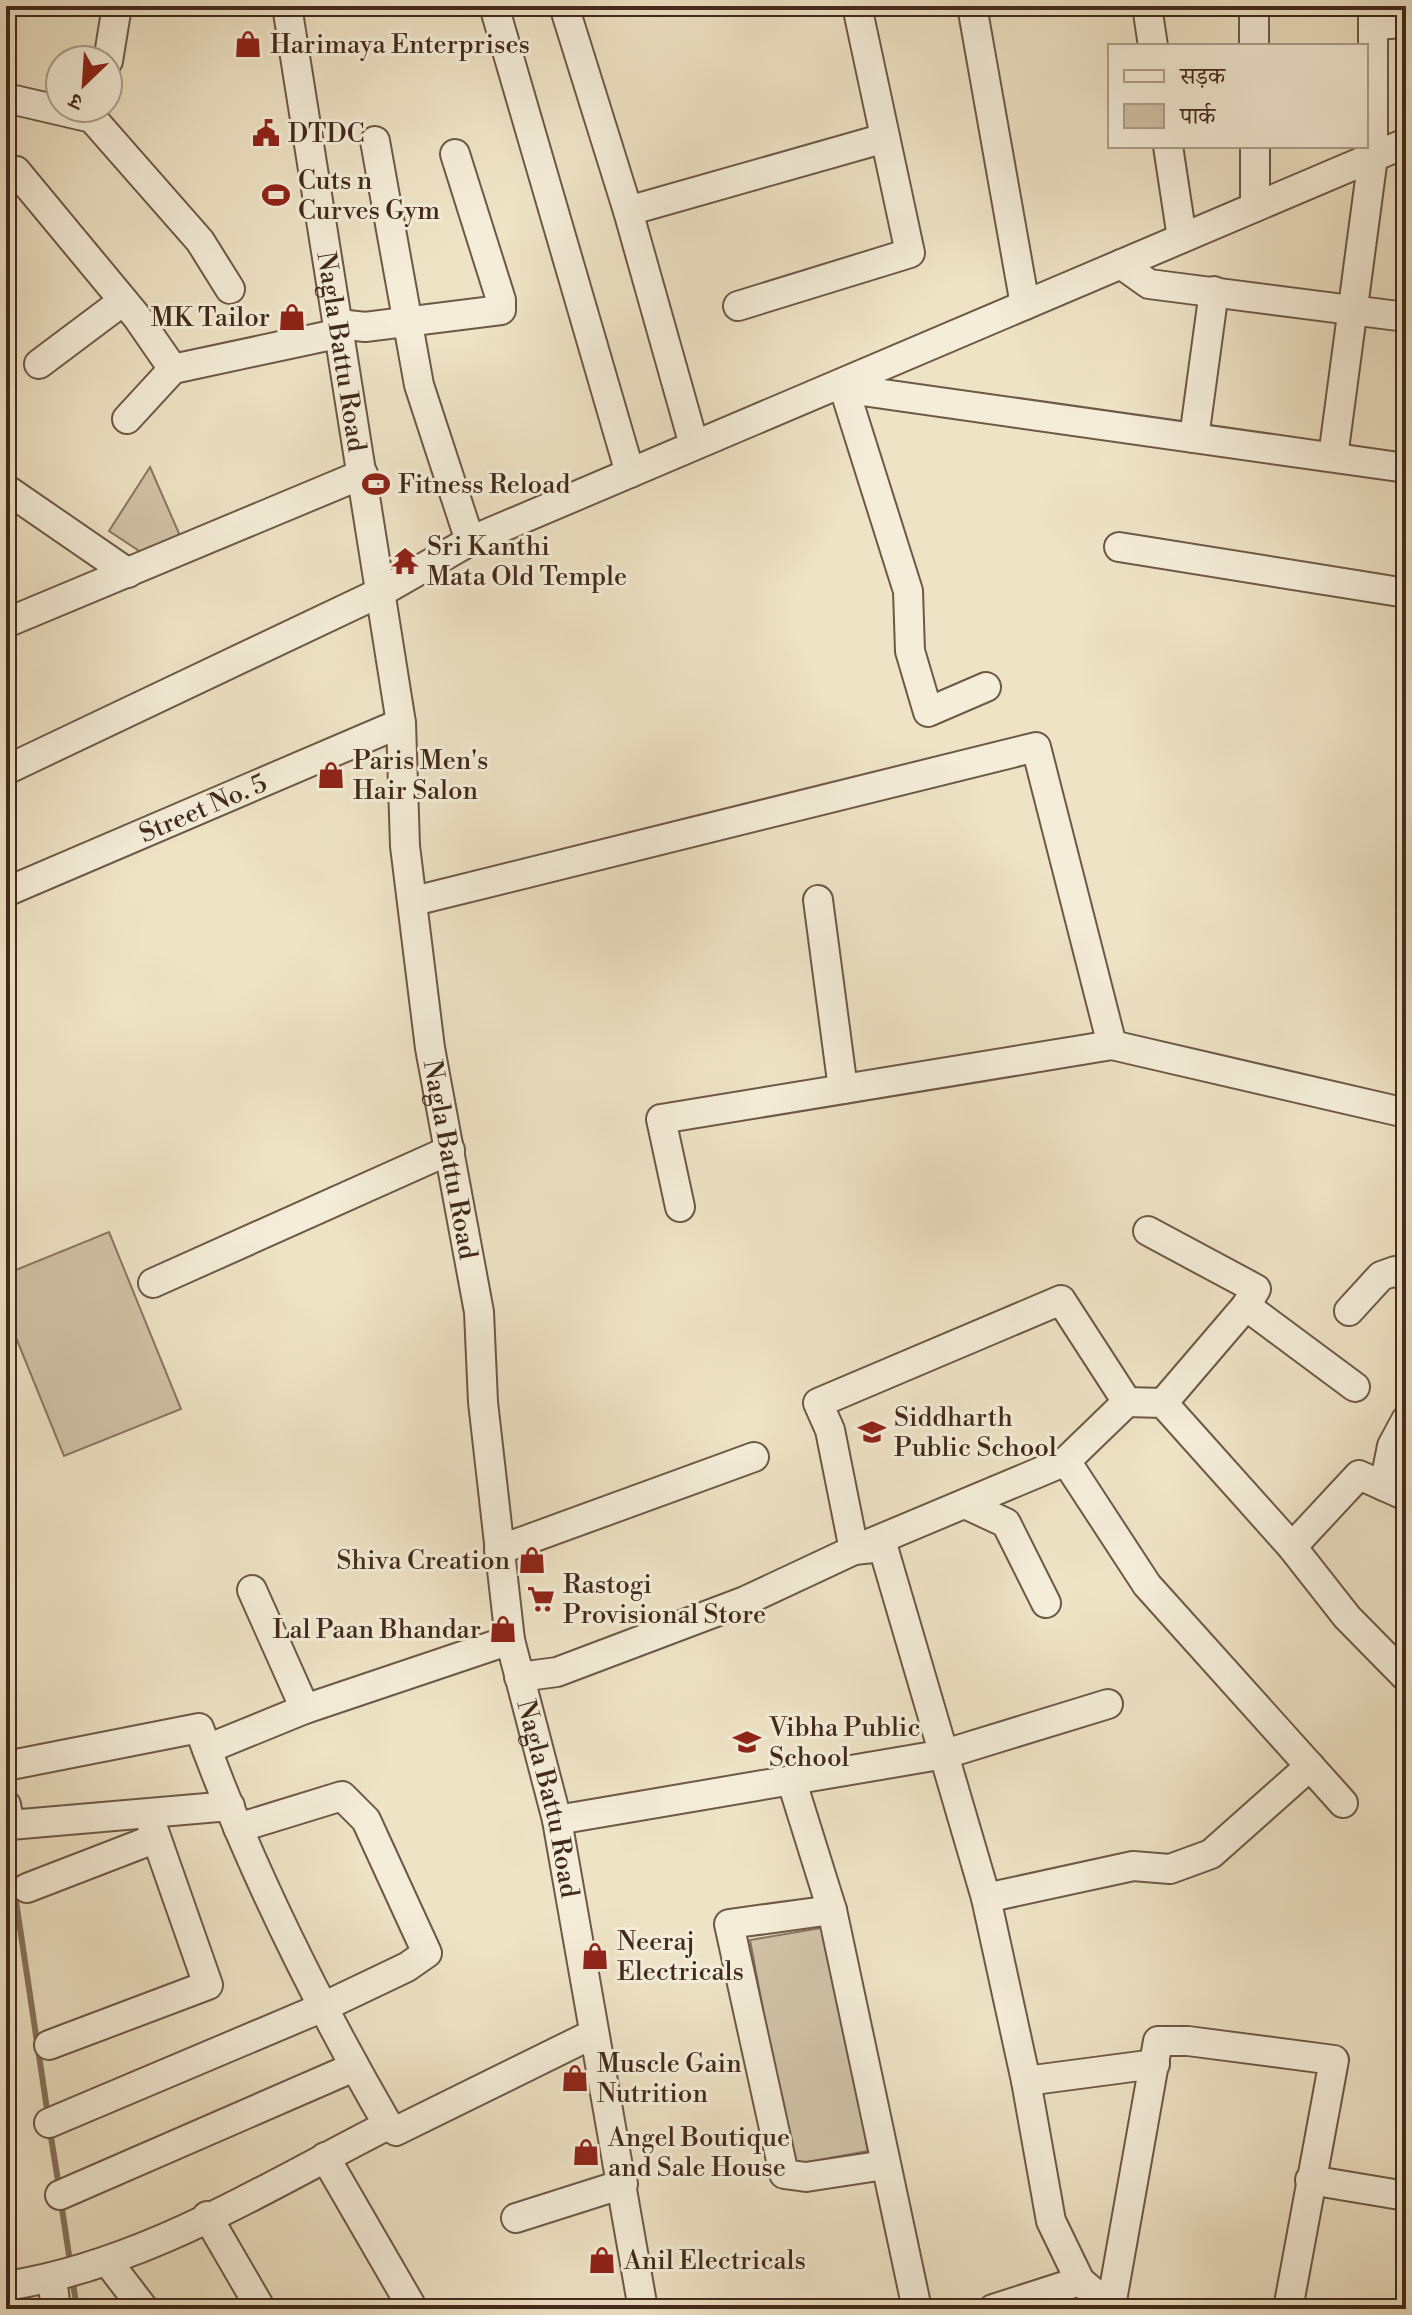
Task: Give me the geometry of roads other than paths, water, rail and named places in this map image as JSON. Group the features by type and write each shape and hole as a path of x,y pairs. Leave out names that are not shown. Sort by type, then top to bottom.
{"street":[{"path":"111,44 117,6"},
{"name":"Nagla Battu Road","path":"287,6 401,723 405,846 430,1048 479,1312 483,1402 510,1640 557,1820 643,2309"},
{"path":"494,6 630,473"},
{"path":"564,6 628,211 694,445"},
{"path":"738,306 910,253 857,6"},
{"path":"972,6 1025,305"},
{"path":"1147,6 1153,44"},
{"path":"1254,6 1254,44"},
{"path":"1333,457 1373,157 1373,15 1406,23"},
{"path":"6,98 92,118 200,241 230,289"},
{"path":"628,211 885,138"},
{"path":"375,141 419,385 470,541"},
{"path":"6,770 381,592 470,541 839,387 1406,143"},
{"path":"1168,148 1182,238"},
{"path":"1255,148 1255,207"},
{"path":"127,419 173,369 340,329 501,310 501,300 455,154"},
{"path":"16,171 123,301 173,369"},
{"path":"1121,264 1149,284 1406,317"},
{"path":"1194,438 1214,291"},
{"path":"39,364 123,301"},
{"path":"839,387 1406,468"},
{"path":"839,387 908,591 910,651 928,712 986,687"},
{"path":"6,623 363,474"},
{"path":"6,489 128,573"},
{"path":"1119,547 1406,593"},
{"name":"Street No. 5","path":"6,892 401,723"},
{"path":"414,901 1036,747 1112,1045"},
{"path":"818,900 843,1089"},
{"path":"680,1207 661,1119 1112,1045 1406,1113"},
{"path":"153,1283 450,1150"},
{"path":"1148,1231 1256,1289 1246,1306 1163,1403"},
{"path":"1349,1311 1381,1276 1395,1271 1406,1277"},
{"path":"854,1550 830,1430 818,1403 1061,1300 1127,1402"},
{"path":"1246,1306 1355,1387"},
{"path":"519,1677 557,1672 752,1609 854,1550 1066,1461 1127,1402 1163,1403 1292,1547 1347,1617 1406,1677"},
{"path":"1292,1547 1359,1475 1395,1491 1392,1446 1406,1420"},
{"path":"499,1550 754,1457"},
{"path":"1066,1461 1147,1585 1343,1803"},
{"path":"965,1504 1006,1523 1046,1603"},
{"path":"854,1550 883,1547 945,1754 986,1898 1026,2081 1051,2221 1080,2281 1112,2308"},
{"path":"252,1590 305,1709"},
{"path":"207,1749 305,1709 510,1640"},
{"path":"557,1820 945,1754 1108,1704"},
{"path":"6,1766 199,1728 234,1817 321,2008 388,2125 396,2131 593,2034"},
{"path":"986,1898 1133,1866 1170,1869 1211,1854 1310,1766"},
{"path":"792,1782 832,1910 917,2309"},
{"path":"6,1805 10,1825 151,1826 234,1817 342,1796 366,1820 427,1953 407,1967 321,2008 49,2123"},
{"path":"27,1888 151,1826"},
{"path":"49,2045 208,1985 151,1826"},
{"path":"832,1910 729,1924 784,2174 806,2177 885,2165"},
{"path":"1112,2308 1158,2041 1188,2041 1334,2060 1288,2309"},
{"path":"1026,2081 1155,2064"},
{"path":"60,2195 354,2067"},
{"path":"6,2286 102,2264 207,2216 388,2125"},
{"path":"325,2157 413,2309"},
{"path":"1310,2180 1406,2196"},
{"path":"516,2218 623,2184"},
{"path":"207,2216 261,2309"},
{"path":"102,2264 144,2309"},
{"path":"54,2277 56,2309"},
{"path":"993,2309 1080,2281"}],"waterway":[{"path":"6,1834 48,2116"},
{"path":"50,2131 59,2187"},
{"path":"61,2202 70,2262"},
{"path":"72,2277 77,2309"}],"place":[{"name":"Harimaya Enterprises","path":"248,44"},
{"name":"DTDC","path":"266,133"},
{"name":"Cuts n Curves Gym","path":"276,195"},
{"name":"MK Tailor","path":"292,317"},
{"name":"Fitness Reload","path":"376,484"},
{"name":"Sri Kanthi Mata Old Temple","path":"405,561"},
{"name":"Paris Men's Hair Salon","path":"331,775"},
{"name":"Siddharth Public School","path":"872,1432"},
{"name":"Shiva Creation","path":"532,1560"},
{"name":"Rastogi Provisional Store","path":"541,1599"},
{"name":"Lal Paan Bhandar","path":"503,1629"},
{"name":"Vibha Public School","path":"747,1742"},
{"name":"Neeraj Electricals","path":"595,1956"},
{"name":"Muscle Gain Nutrition","path":"575,2078"},
{"name":"Angel Boutique and Sale House","path":"586,2152"},
{"name":"Anil Electricals","path":"602,2260"}]}
